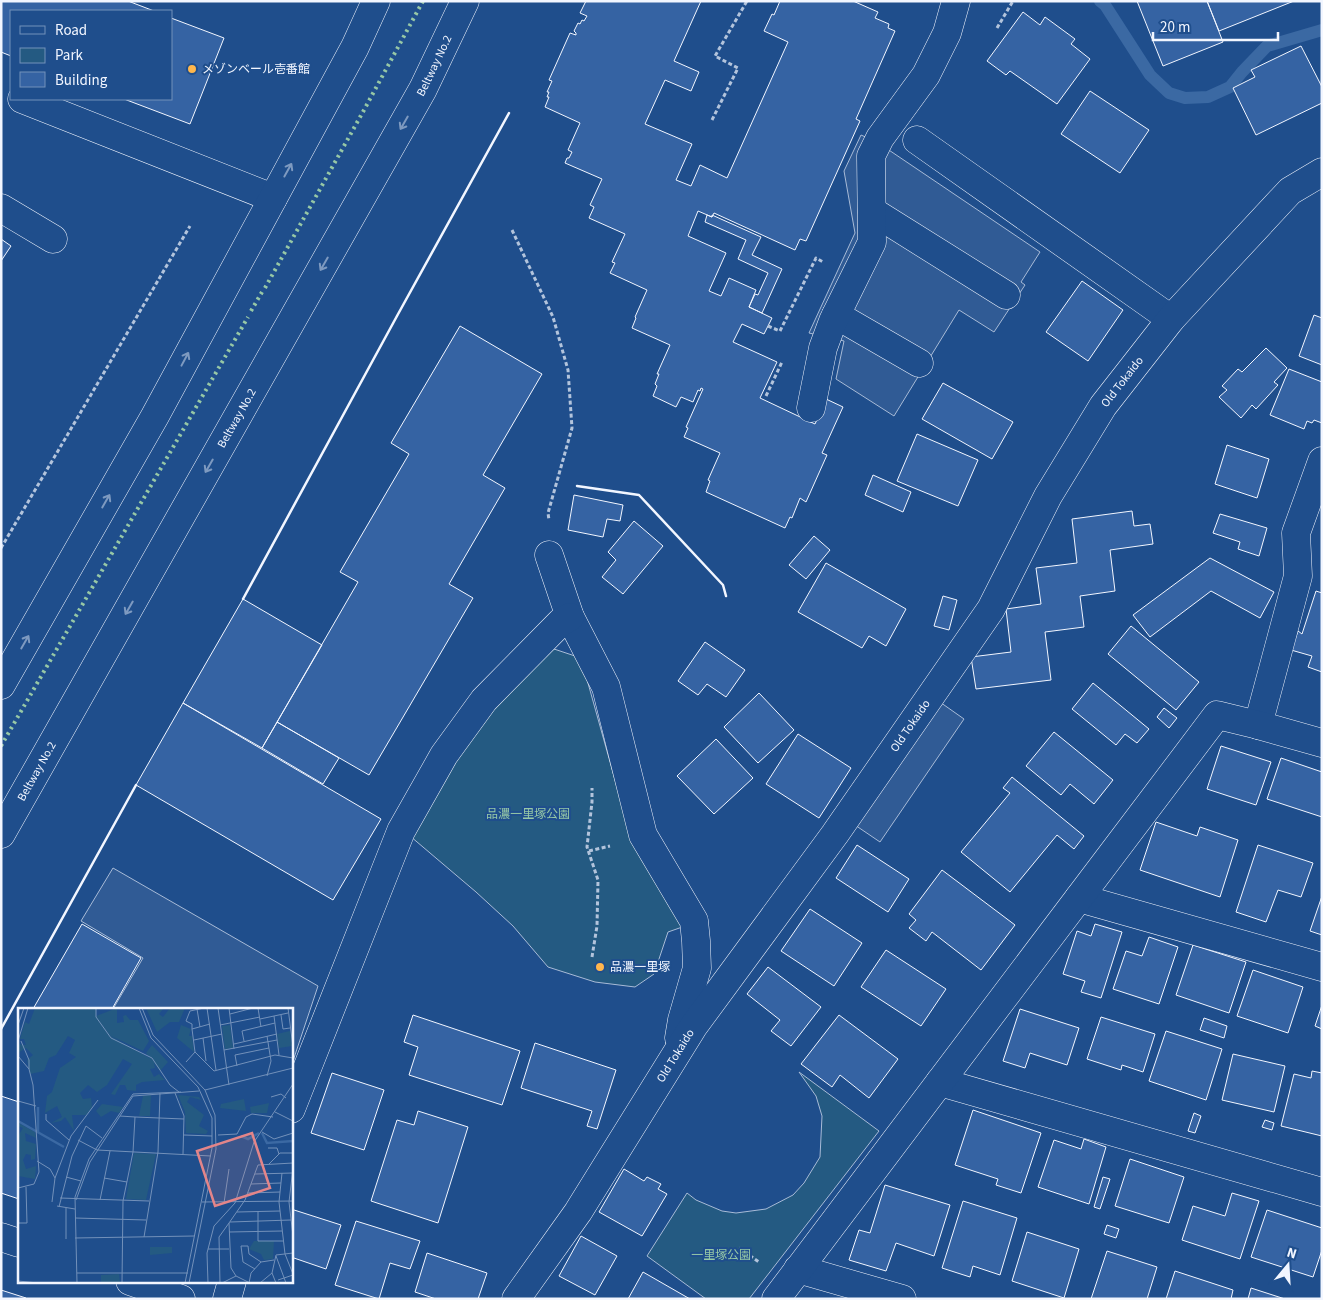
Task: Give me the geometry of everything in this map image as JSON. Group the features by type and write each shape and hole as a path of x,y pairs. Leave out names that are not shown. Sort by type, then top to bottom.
{"street":[{"path":"1,685 155,416 355,47 376,1"},
{"name":"Beltway No.2","path":"1,834 418,98 465,1"},
{"path":"810,408 823,348 836,315 872,242 871,156 880,138 926,75 948,33 956,1"},
{"path":"25,100 272,198"},
{"path":"918,140 1172,318"},
{"name":"Old Tokaido","path":"516,1299 578,1212 693,1027 835,834 991,609 1048,496 1103,406 1172,318 1290,191 1322,172"},
{"path":"1,208 53,239"},
{"path":"872,211 1006,295"},
{"path":"836,315 919,364"},
{"path":"1258,725 1298,576 1296,533 1322,461"},
{"path":"549,555 570,617 606,687 643,835 694,921 697,968 682,1020 676,1056"},
{"path":"292,1107 401,831 444,755 484,700 561,622 570,617"},
{"path":"776,1299 1217,715 1322,743"},
{"path":"1079,898 1322,967"},
{"path":"940,1082 1322,1192"},
{"path":"1,1237 18,1243"},
{"path":"798,1269 902,1299"},
{"path":"133,1282 181,1299"},
{"path":"227,1299 232,1282"}],"path":[{"path":"712,120 738,68 715,56 747,1"},
{"path":"997,28 1013,1"},
{"path":"1,548 190,226"},
{"path":"512,230 553,317 568,370 572,428 548,513 549,555"},
{"path":"768,326 780,331 812,266"},
{"path":"592,782 592,802 587,847 598,880 597,926 592,957"}],"green space":[{"name":"品濃一里塚公園","path":"551,648 581,658 629,830 688,925 668,932 654,974 635,987 595,982 548,967 513,926 410,836 452,760 491,706"},
{"name":"一里塚公園","path":"799,1072 879,1131 749,1299 706,1299 647,1256 687,1193 696,1200 722,1211 736,1213 766,1209 793,1195 804,1183 820,1157 822,1116 816,1096"}],"shaded area":[{"path":"861,135 877,142 1040,252 1021,282 1025,285 994,332 959,310 894,416 836,379 844,341 809,333 855,233 844,171"},
{"path":"937,700 964,719 880,842 852,823"},
{"path":"113,868 318,986 292,1064 292,1008 114,1008 143,958 81,921"}],"building":[{"path":"1,1 128,1 151,10 10,10 10,56 1,52"},
{"path":"586,1 701,1 674,61 699,72 691,91 665,80 645,124 692,144 676,180 691,186 700,165 727,178 788,42 764,31 780,1 853,1 878,12 875,18 889,24 888,28 895,31 856,119 860,121 806,241 800,239 795,250 714,213 712,217 698,211 688,236 726,253 709,291 721,296 729,278 756,290 749,307 772,318 764,334 742,324 733,342 777,362 760,398 815,424 826,399 843,407 822,453 827,455 806,502 800,498 792,518 790,517 785,528 706,492 710,481 708,480 720,453 684,437 688,428 686,427 703,389 698,390 693,402 681,397 676,407 653,396 657,386 655,384 659,374 657,374 670,345 632,328 647,290 610,273 615,263 612,262 625,234 589,218 594,207 590,205 602,179 565,163 572,152 568,150 580,123 545,107 549,97 547,97 549,92 547,92 552,81 549,80 570,33 576,35 574,31 578,23 580,24 582,20 584,21 587,16 580,13"},
{"path":"1137,1 1207,1 1223,42 1163,66"},
{"path":"1207,1 1294,1 1219,31"},
{"path":"1023,12 1040,25 1045,17 1075,39 1071,44 1090,59 1057,104 1010,71 1006,75 987,61"},
{"name":"メゾンベール壱番館","path":"172,18 224,38 190,124 127,100 172,100"},
{"path":"1301,46 1322,87 1322,103 1256,135 1233,88 1255,77 1251,70"},
{"path":"1090,91 1149,130 1120,173 1061,134"},
{"path":"707,215 712,217 712,215 761,237 752,255 782,269 762,313 749,307 755,294 758,295 768,273 738,259 746,240 705,222"},
{"path":"1,239 11,246 1,261"},
{"path":"1082,281 1123,310 1088,361 1046,332"},
{"path":"1314,315 1322,318 1322,365 1299,356"},
{"path":"460,326 542,374 483,475 505,488 449,584 473,598 369,775 277,722 358,582 340,572 409,454 391,443"},
{"path":"1266,348 1287,368 1274,382 1278,385 1256,409 1252,405 1241,418 1219,397 1227,390 1222,386 1238,369 1242,372"},
{"path":"1289,369 1322,382 1322,423 1314,420 1312,423 1307,421 1304,429 1270,415"},
{"path":"943,383 1013,422 992,459 922,419"},
{"path":"917,434 978,460 958,506 897,481"},
{"path":"1227,445 1269,459 1257,498 1215,484"},
{"path":"873,475 911,492 903,512 865,495"},
{"path":"574,495 623,505 620,521 607,519 603,537 568,530"},
{"path":"1132,511 1134,526 1150,524 1153,544 1110,550 1115,591 1080,596 1084,627 1045,632 1051,680 976,689 971,657 1011,652 1006,609 1041,604 1036,568 1077,563 1072,519"},
{"path":"1220,514 1267,528 1259,556 1238,549 1240,542 1213,533"},
{"path":"634,521 663,546 623,594 602,577 616,560 608,552"},
{"path":"814,536 830,550 806,579 789,565"},
{"path":"1210,558 1274,592 1260,618 1211,591 1150,637 1133,615"},
{"path":"826,563 906,609 886,646 869,636 862,648 798,612"},
{"path":"1316,591 1322,593 1322,672 1308,667 1312,656 1291,650 1298,631 1302,634"},
{"path":"943,596 957,600 949,630 934,626"},
{"path":"243,599 322,645 262,748 183,703"},
{"path":"1131,626 1199,682 1176,710 1108,654"},
{"path":"705,642 745,670 726,697 707,684 698,695 678,681"},
{"path":"1093,683 1149,729 1137,743 1125,734 1116,745 1072,709"},
{"path":"759,693 794,730 758,763 724,727"},
{"path":"183,703 381,819 333,900 136,785"},
{"path":"1164,708 1177,718 1169,728 1157,717"},
{"path":"277,722 339,758 323,784 262,748"},
{"path":"1054,732 1113,780 1094,804 1070,784 1061,795 1026,766"},
{"path":"798,734 851,768 819,818 766,784"},
{"path":"716,739 753,778 714,814 677,776"},
{"path":"1221,746 1271,762 1256,805 1207,789"},
{"path":"1281,758 1322,772 1322,817 1267,799"},
{"path":"1012,777 1084,836 1074,849 1057,835 1010,892 961,852 1010,793 1003,788"},
{"path":"1156,822 1197,836 1200,827 1238,840 1220,897 1140,870"},
{"path":"857,845 909,879 888,912 836,878"},
{"path":"1258,845 1313,863 1301,897 1278,890 1266,922 1236,912"},
{"path":"942,870 1015,925 981,970 932,932 926,941 909,928 916,920 909,914"},
{"path":"1322,896 1322,935 1310,931"},
{"path":"810,909 862,943 834,986 781,951"},
{"path":"82,924 141,958 113,1008 34,1008"},
{"path":"1095,924 1122,932 1101,998 1081,992 1085,981 1063,974 1077,931 1091,936"},
{"path":"1149,937 1178,947 1159,1004 1113,989 1126,951 1142,956"},
{"path":"1193,945 1246,962 1229,1013 1176,995"},
{"path":"886,950 946,989 921,1026 861,987"},
{"path":"768,967 821,1007 791,1046 771,1031 780,1020 747,994"},
{"path":"1253,970 1303,987 1288,1033 1237,1016"},
{"path":"1322,1005 1322,1029 1315,1026"},
{"path":"1020,1009 1079,1028 1067,1065 1030,1053 1025,1068 1003,1061"},
{"path":"413,1015 520,1051 502,1105 409,1075 418,1047 404,1042"},
{"path":"839,1015 898,1059 869,1098 840,1075 832,1087 801,1064"},
{"path":"1101,1017 1155,1034 1143,1072 1122,1065 1121,1070 1087,1059"},
{"path":"1204,1018 1227,1026 1224,1038 1200,1030"},
{"path":"1166,1031 1222,1049 1206,1100 1149,1081"},
{"path":"535,1043 616,1070 597,1129 587,1126 592,1111 521,1088"},
{"path":"1233,1054 1285,1066 1274,1112 1222,1100"},
{"path":"1312,1071 1322,1073 1322,1136 1281,1126 1294,1074 1311,1078"},
{"path":"332,1073 384,1090 364,1150 311,1133"},
{"path":"1,1096 18,1102 18,1199 1,1193"},
{"path":"973,1110 1041,1133 1021,1193 996,1185 998,1179 955,1165"},
{"path":"418,1111 468,1127 438,1223 371,1201 397,1120 414,1125"},
{"path":"1194,1113 1201,1116 1195,1133 1188,1131"},
{"path":"1265,1120 1274,1123 1272,1130 1262,1127"},
{"path":"1084,1139 1106,1147 1089,1204 1038,1187 1054,1140 1081,1149"},
{"path":"1130,1159 1184,1177 1169,1223 1115,1206"},
{"path":"624,1169 644,1181 647,1177 661,1184 658,1189 667,1194 642,1236 599,1212"},
{"path":"1103,1177 1110,1179 1100,1209 1094,1207"},
{"path":"885,1185 950,1205 934,1256 896,1243 886,1271 849,1260 859,1230 870,1233"},
{"path":"1232,1193 1259,1201 1240,1259 1182,1240 1193,1206 1225,1216"},
{"path":"963,1201 1017,1218 1000,1275 973,1266 970,1277 942,1268"},
{"path":"292,1209 341,1225 326,1269 292,1257"},
{"path":"1267,1210 1322,1228 1322,1250 1313,1277 1251,1257"},
{"path":"356,1221 420,1241 410,1269 390,1263 379,1299 335,1285"},
{"path":"1107,1225 1119,1229 1116,1238 1104,1234"},
{"path":"1027,1232 1079,1249 1064,1298 1012,1281"},
{"path":"581,1236 617,1256 595,1295 559,1276"},
{"path":"1107,1251 1157,1267 1147,1299 1091,1299"},
{"path":"427,1253 487,1273 478,1299 436,1299 415,1292"},
{"path":"1175,1271 1233,1290 1231,1299 1166,1299"},
{"path":"643,1272 690,1299 628,1299"},
{"path":"1251,1288 1285,1299 1248,1299"},
{"path":"1,1290 26,1298 26,1299 1,1299"}],"waterway":[{"path":"1100,1 1105,5 1150,75 1169,93 1185,98 1208,97 1230,87 1267,46 1322,30"}],"hedge":[{"path":"265,288 423,1"},
{"path":"251,311 262,292"},
{"path":"1,746 248,317"}],"wall":[{"path":"243,599 509,113"},
{"path":"577,486 639,495 723,585 726,596"},
{"path":"1,1029 136,785"}],"place":[{"name":"メゾンベール壱番館","path":"192,69"},
{"name":"品濃一里塚","path":"600,967"}]}
